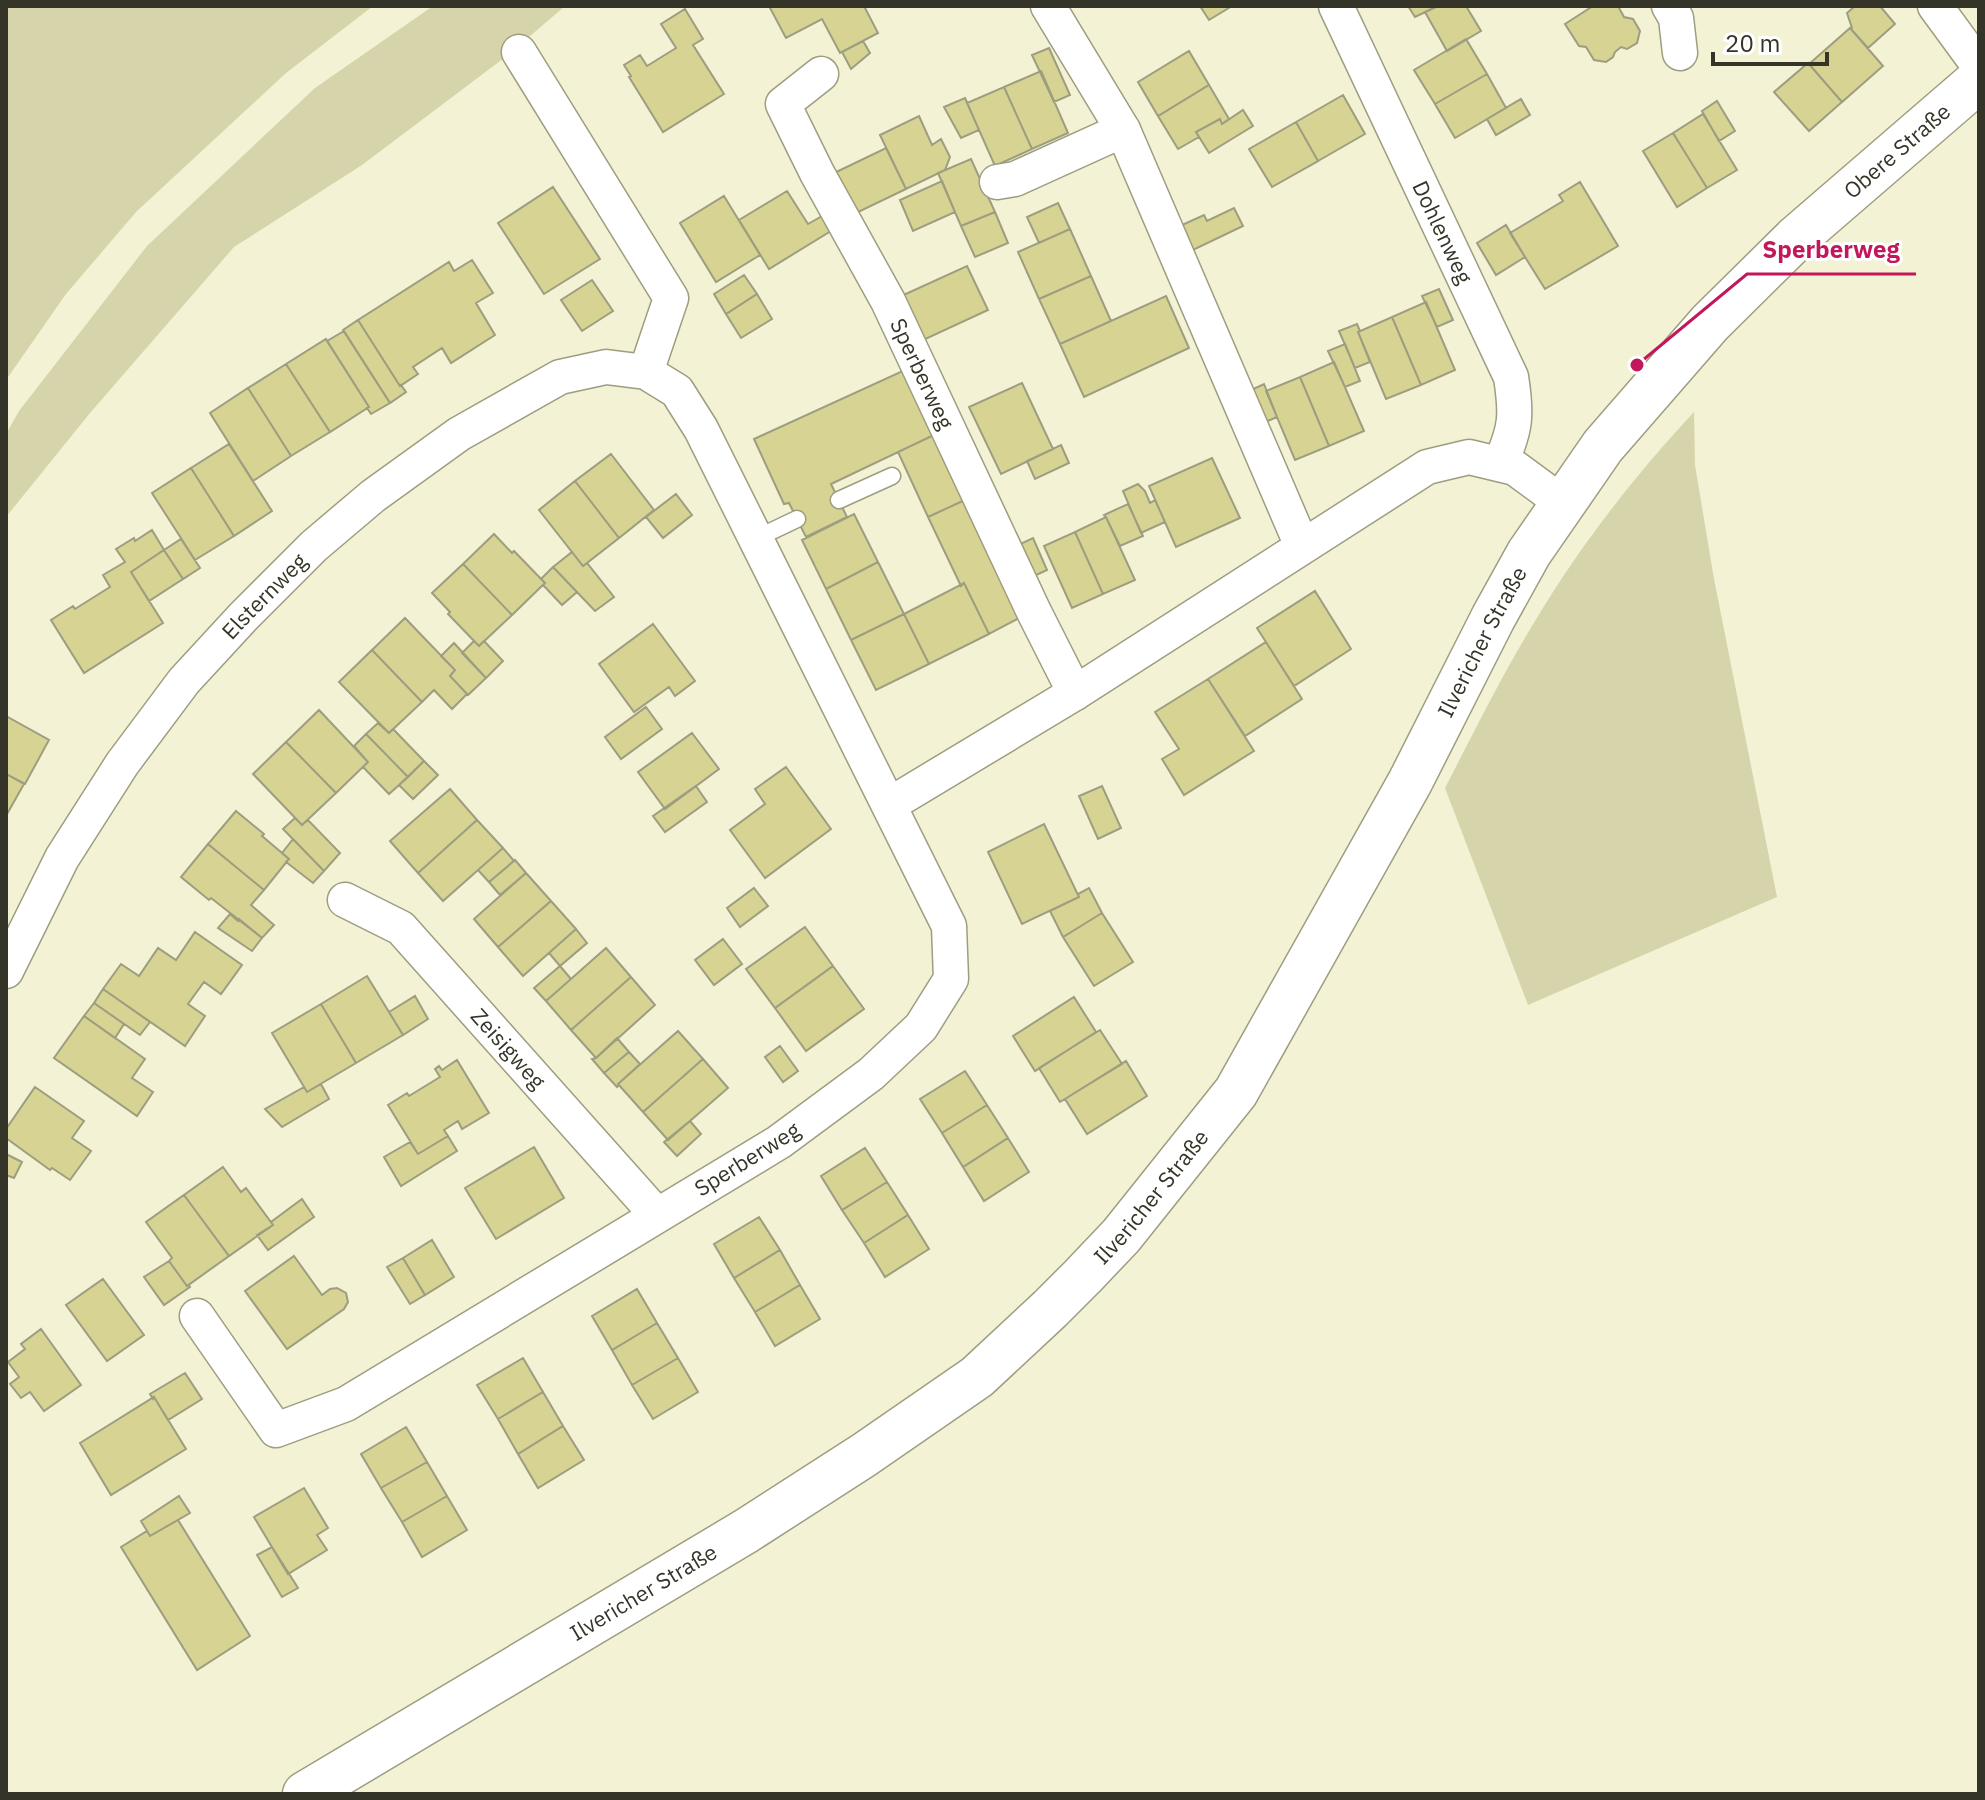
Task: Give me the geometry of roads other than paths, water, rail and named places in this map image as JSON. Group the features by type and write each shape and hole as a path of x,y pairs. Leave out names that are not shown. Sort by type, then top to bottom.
{"street":[{"path":"1048,6 1123,130 1302,546"},
{"name":"Dohlenweg","path":"1336,6 1511,377 1515,404 1512,438 1500,464"},
{"path":"1669,6 1676,18 1680,53"},
{"path":"1935,6 1979,66"},
{"path":"519,52 671,298 646,372"},
{"name":"Sperberweg","path":"821,74 783,104 817,173 888,301 1075,693"},
{"name":"Obere Straße","path":"1710,323 1796,238 1979,80"},
{"path":"997,182 1015,179 1123,130"},
{"name":"Ilvericher Straße","path":"305,1794 746,1531 864,1455 977,1377 1121,1236 1236,1092 1410,782 1529,553 1603,446 1710,323"},
{"name":"Elsternweg","path":"6,971 62,858 122,764 184,681 243,617 314,546 373,496 459,434 560,377 606,367 646,372 677,391 701,429 889,805"},
{"path":"889,805 1075,693 1427,467 1469,457 1515,468 1564,504"},
{"name":"Sperberweg","path":"197,1316 276,1430 346,1404 779,1142 871,1074 921,1027 951,979 949,926 889,805"},
{"name":"Zeisigweg","path":"345,900 401,928 657,1215"}],"lane":[{"path":"839,500 892,476"},
{"path":"755,539 797,519"}],"place":[{"name":"Sperberweg","path":"1637,365"}]}
